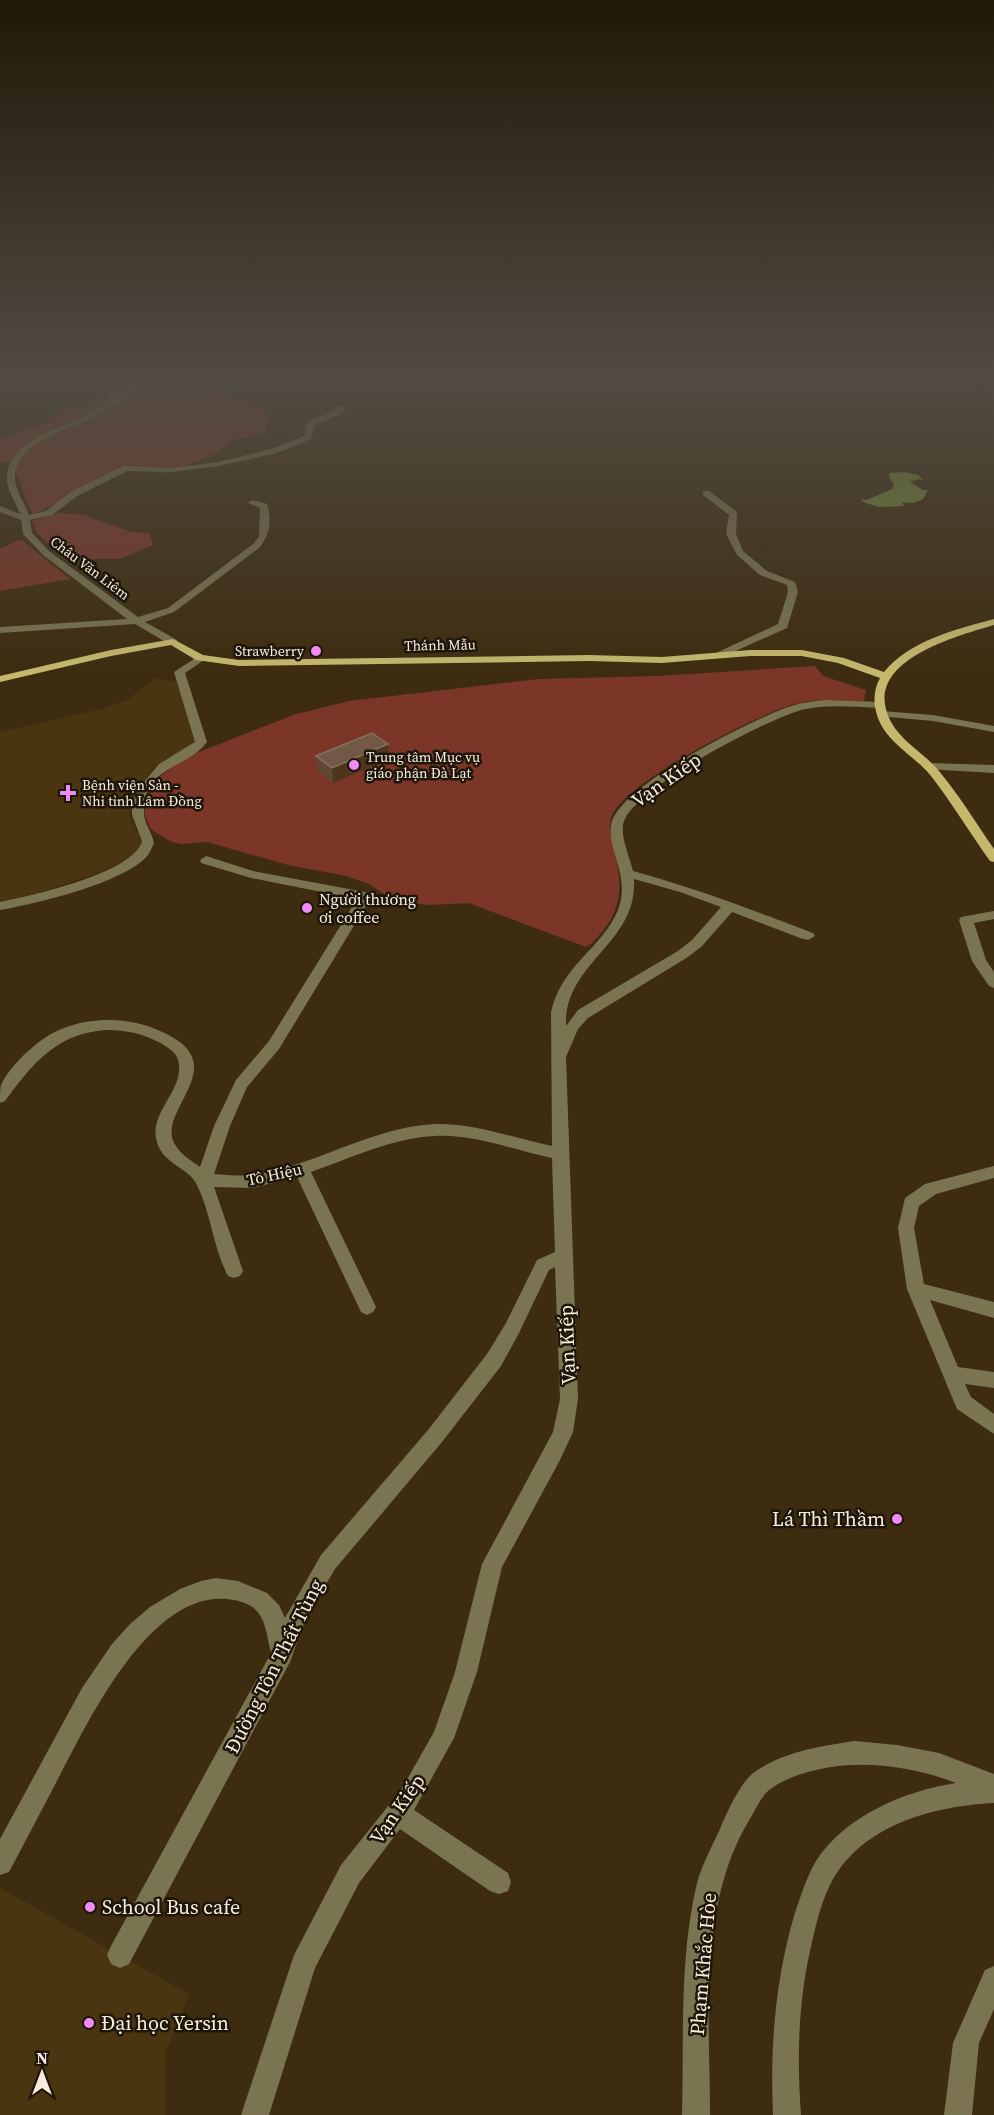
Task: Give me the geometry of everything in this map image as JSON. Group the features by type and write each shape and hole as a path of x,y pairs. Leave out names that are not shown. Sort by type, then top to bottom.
{"main road":[{"path":"994,622 924,647 898,661 885,676 878,694 881,710 903,745 929,767 994,858"},
{"name":"Thánh Mẫu","path":"173,642 200,658 217,662 273,663 589,658 662,660 720,655 802,653 840,660 885,676"},
{"path":"0,679 111,653 173,642"}],"street":[{"name":"Châu Văn Liêm","path":"11,475 11,485 25,512 28,534 38,546 137,621 173,642"},
{"path":"0,509 25,519 49,513 74,494 113,475"},
{"path":"706,493 734,514 731,534 738,549 749,562 771,577 786,579 792,584 793,592 783,627 720,655"},
{"path":"0,630 137,621 171,610 256,546 263,538 266,527 264,506 252,503"},
{"path":"0,906 36,898 103,876 130,863 143,853 148,840 137,811 146,785 168,763 197,748 201,742 179,672 200,658"},
{"name":"Vạn Kiếp","path":"255,2115 303,1964 350,1874 409,1798 443,1738 466,1672 492,1563 563,1432 569,1399 560,1154 558,1012 563,991 580,966 624,912 628,892 627,873 618,833 618,818 626,807 662,779 724,741 787,711 820,704 881,710"},
{"path":"881,710 994,729"},
{"path":"929,767 994,769"},
{"path":"204,1180 222,1126 241,1084 274,1045 365,896 251,874 206,860"},
{"path":"627,873 685,889 808,936"},
{"path":"559,1058 572,1027 583,1014 690,949 730,905"},
{"path":"994,915 966,920 979,961 994,983"},
{"path":"0,1097 37,1051 63,1034 84,1028 127,1027 153,1033 176,1047 186,1060 186,1069 178,1095 165,1124 163,1133 166,1146 204,1180 234,1271"},
{"name":"Tô Hiệu","path":"204,1180 257,1181 302,1170 388,1140 432,1130 458,1132 560,1154"},
{"path":"302,1170 367,1307"},
{"path":"994,1172 931,1189 911,1203 906,1228 916,1289 964,1403 994,1425"},
{"name":"Đường Tôn Thất Tùng","path":"120,1955 282,1654 297,1614 328,1562 435,1436 494,1360 513,1328 543,1265 564,1256"},
{"path":"916,1289 994,1310"},
{"path":"952,1374 994,1380"},
{"path":"0,1863 98,1680 128,1641 146,1623 189,1595 206,1590 232,1590 254,1597 270,1607 278,1623 282,1654"},
{"name":"Phạm Khắc Hòe","path":"696,2115 698,1976 702,1924 710,1881 735,1821 758,1784 779,1770 818,1758 855,1752 897,1756 939,1765 994,1786"},
{"path":"787,2115 784,2074 792,1979 798,1944 814,1892 828,1865 860,1833 895,1812 947,1796 994,1791"},
{"path":"397,1813 499,1882"},
{"path":"958,2115 966,2043 994,1979"}],"shaded area":[{"path":"17,475 119,475 32,515"},
{"path":"890,475 918,475 924,481 919,479 910,482 923,490 928,490 923,499 913,503 902,502 904,506 879,507 863,502 861,499 867,500 892,489 894,485"},
{"path":"57,513 84,515 132,532 149,533 153,545 120,559 65,559 36,532 32,521"},
{"path":"22,540 70,579 0,591 0,548"},
{"path":"815,666 823,676 866,690 864,701 812,701 777,710 724,735 664,769 620,804 611,818 610,826 618,870 618,900 605,928 586,947 469,903 429,905 407,902 346,876 288,865 207,842 181,844 172,842 153,831 145,815 145,801 156,780 184,758 293,715 349,701 539,679 657,676"},
{"name":"Bệnh viện Sản - Nhi tỉnh Lâm Đồng","path":"156,678 177,682 196,742 154,768 139,788 129,814 142,839 141,846 129,858 96,874 20,899 0,903 0,732 102,709 127,700"},
{"name":"Đại học Yersin","path":"0,1888 189,1994 166,2052 165,2115 0,2115"}],"building":[{"path":"372,733 388,744 332,768 316,756"}],"place":[{"name":"Strawberry","path":"316,651"},
{"name":"Trung tâm Mục vụ giáo phận Đà Lạt","path":"354,765"},
{"name":"Bệnh viện Sản - Nhi tỉnh Lâm Đồng","path":"68,793"},
{"name":"Người thương ơi coffee","path":"307,908"},
{"name":"Lá Thì Thầm","path":"897,1519"},
{"name":"School Bus cafe","path":"90,1907"},
{"name":"Đại học Yersin","path":"89,2023"}]}
